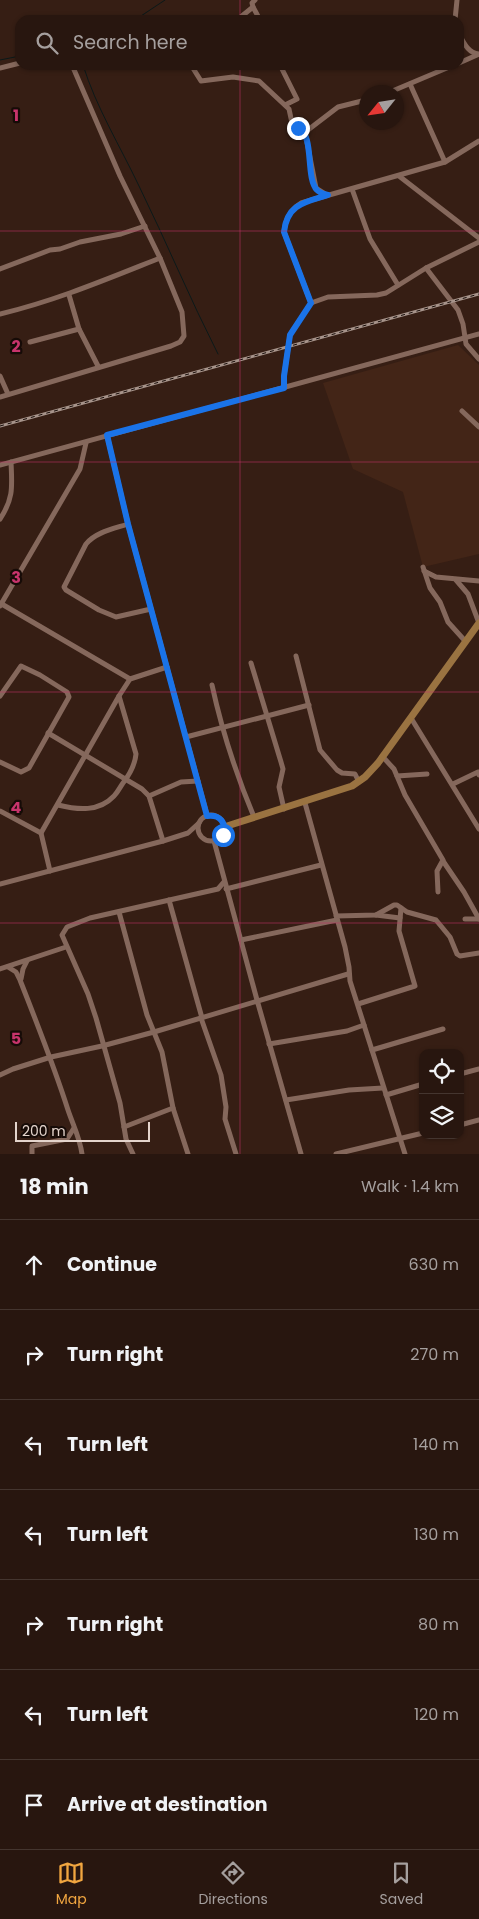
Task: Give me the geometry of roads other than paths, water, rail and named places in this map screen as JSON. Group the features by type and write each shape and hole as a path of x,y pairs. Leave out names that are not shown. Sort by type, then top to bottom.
{"street":[{"path":"255,0 252,3 257,15"},
{"path":"456,15 458,0"},
{"path":"243,15 253,7"},
{"path":"464,41 474,54 479,54"},
{"path":"464,61 479,54"},
{"path":"0,68 15,65"},
{"path":"0,396 98,366 150,353 182,340 184,336 182,312 160,258 120,176 74,70"},
{"path":"194,70 202,81 233,77 259,81 285,105 290,112 292,123 304,133 316,188 328,195"},
{"path":"282,70 296,98 285,105"},
{"path":"404,86 442,70"},
{"path":"410,84 445,162"},
{"path":"304,133 338,107 359,102"},
{"path":"311,303 284,232 285,223 291,212 301,203 445,162 479,141"},
{"path":"399,176 479,238"},
{"path":"352,189 370,239 398,285"},
{"path":"0,269 50,250 121,234 145,226"},
{"path":"284,388 290,335 311,303 328,297 386,293 426,268 479,242"},
{"path":"0,314 69,295 160,258"},
{"path":"426,268 458,310 466,337 466,344 479,359"},
{"path":"69,295 79,329 98,366"},
{"path":"30,342 79,329"},
{"path":"0,465 479,334"},
{"path":"0,376 8,394"},
{"path":"462,411 479,427"},
{"path":"107,435 128,524 207,816"},
{"path":"86,442 80,469 0,605 130,679"},
{"path":"0,519 7,509 12,494 11,462"},
{"path":"128,524 96,534 91,538 73,567 64,587 99,610 116,616 151,610"},
{"path":"466,642 448,622 440,602 430,588 424,569 436,577 479,581"},
{"path":"224,827 340,791 359,782 411,718 479,623 468,594 456,580"},
{"path":"296,656 322,753 333,767 342,773 355,774 359,782"},
{"path":"251,663 283,769 279,787 284,809"},
{"path":"0,696 21,666 40,675 67,692 68,699 25,772 17,771 0,762"},
{"path":"50,870 41,834 119,696 130,679 167,667"},
{"path":"212,685 221,728 254,817"},
{"path":"58,805 74,808 95,808 114,796 136,762 136,754 119,696"},
{"path":"186,737 309,705"},
{"path":"411,718 479,829"},
{"path":"48,733 142,789 149,796 163,841"},
{"path":"382,756 392,766 406,796 479,919"},
{"path":"453,784 478,772 479,775"},
{"path":"397,776 427,774"},
{"path":"149,796 181,782 198,781"},
{"path":"305,802 337,918 349,967 348,974 405,1154"},
{"path":"0,811 41,834"},
{"path":"0,884 188,833 207,816 217,816 222,820 224,827 223,835 214,841 188,833"},
{"path":"199,823 198,831 203,838"},
{"path":"214,841 256,1000 301,1154"},
{"path":"438,892 438,869 443,861"},
{"path":"133,1154 126,1139 120,1104 88,994 62,935 67,927 90,918 218,889 226,890 321,865"},
{"path":"218,889 224,882"},
{"path":"169,900 202,1018 221,1075 226,1107 225,1119 236,1154"},
{"path":"376,914 394,905 407,912 436,920 450,937 457,954 460,956 479,953"},
{"path":"358,1004 415,986 401,939 401,908"},
{"path":"119,912 127,948 166,1067 173,1108 188,1154"},
{"path":"241,940 337,918 376,914 400,918"},
{"path":"465,918 479,919"},
{"path":"0,969 66,947"},
{"path":"20,980 27,961"},
{"path":"8,967 16,972 20,980 51,1056 74,1128 81,1143 82,1154"},
{"path":"0,1067 1,1074 51,1056 102,1046 154,1032 348,974"},
{"path":"269,1044 352,1030 364,1025"},
{"path":"372,1050 443,1028"},
{"path":"464,1073 479,1069"},
{"path":"386,1095 419,1085"},
{"path":"286,1100 349,1090 383,1088"},
{"path":"124,1127 173,1108"},
{"path":"464,1124 479,1120"},
{"path":"32,1154 32,1146 64,1140 70,1136 74,1128"},
{"path":"336,1154 399,1137 419,1134"}],"waterway":[{"path":"142,15 165,0"},
{"path":"0,60 15,57"},
{"path":"85,70 101,111 132,171 218,354"}],"railway":[{"path":"0,426 479,294"}]}
